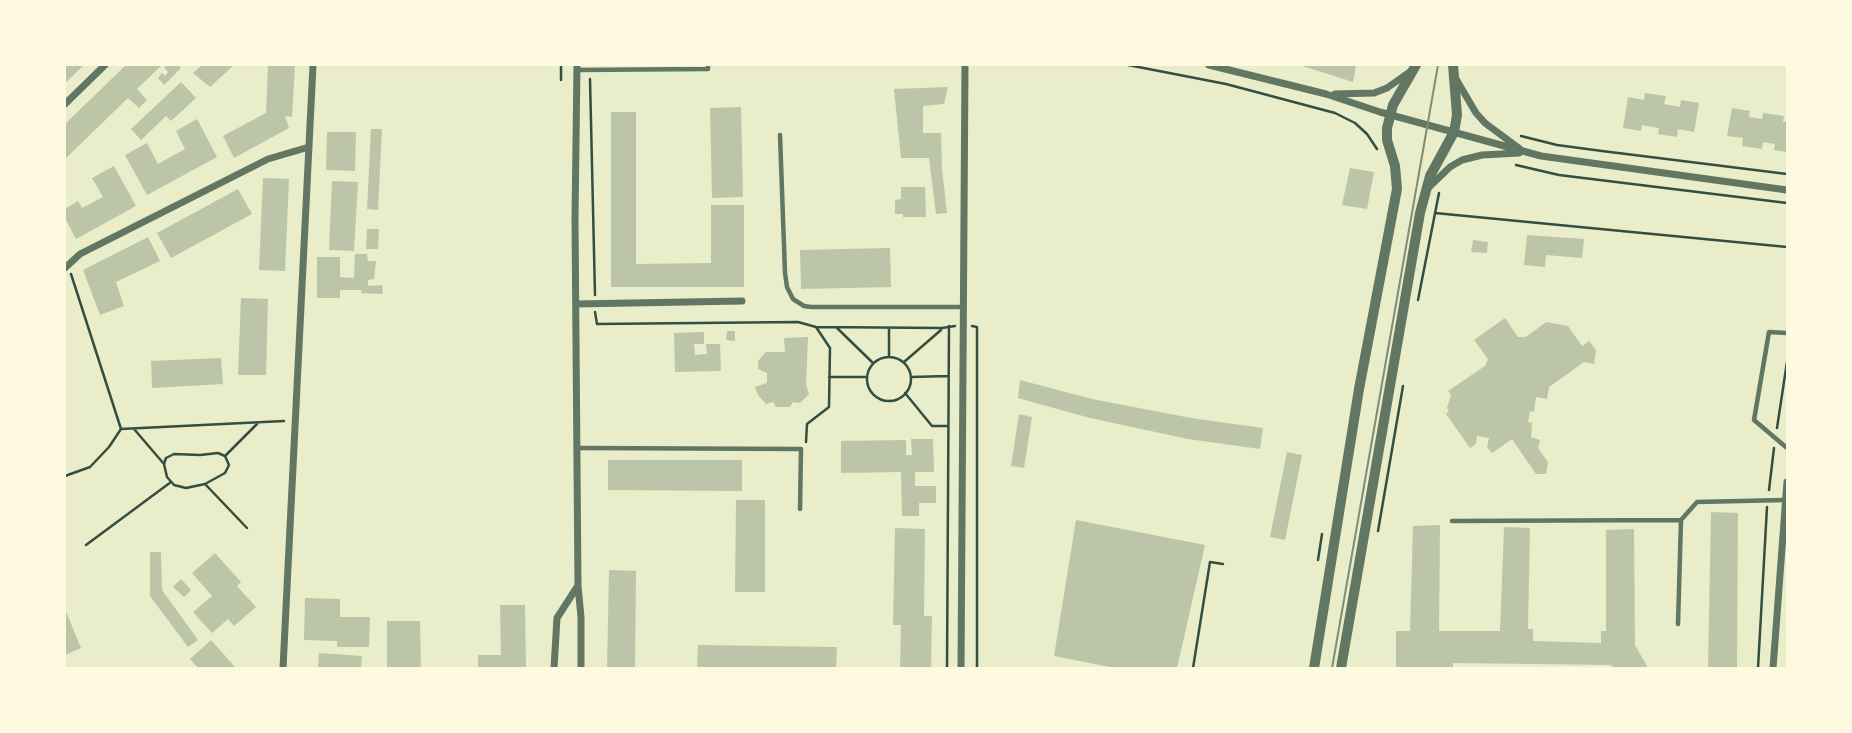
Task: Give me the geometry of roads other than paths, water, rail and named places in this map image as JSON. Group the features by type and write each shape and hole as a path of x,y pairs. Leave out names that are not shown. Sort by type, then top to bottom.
{"street":[{"path":"65,104 105,65"},
{"path":"283,668 313,65"},
{"path":"961,668 965,65"},
{"path":"1209,65 1326,94 1389,115 1527,153 1579,163 1787,190"},
{"path":"577,67 576,304 581,668"},
{"path":"1326,94 1374,93 1387,88 1415,67"},
{"path":"1314,668 1359,389 1397,189 1395,166 1387,140 1389,115 1415,67"},
{"path":"1341,668 1425,191 1433,169 1454,132 1457,115 1453,69"},
{"path":"1453,69 1479,117 1527,153"},
{"path":"66,266 80,254 268,159 309,148"},
{"path":"1425,191 1446,170 1462,160 1482,155 1527,153"},
{"path":"576,304 743,302"},
{"path":"1773,668 1787,482"},
{"path":"554,668 555,625 560,611 578,586"},
{"path":"567,604 581,617"}],"lane":[{"path":"577,67 708,69 708,65"},
{"path":"780,135 785,273 787,287 793,299 811,307 962,307"},
{"path":"1787,333 1769,332 1754,420 1787,448"},
{"path":"578,448 801,449 800,509"},
{"path":"1678,624 1681,520 1697,502 1785,500"},
{"path":"1452,521 1681,520"}],"tram line":[{"path":"1332,668 1438,65"}]}
